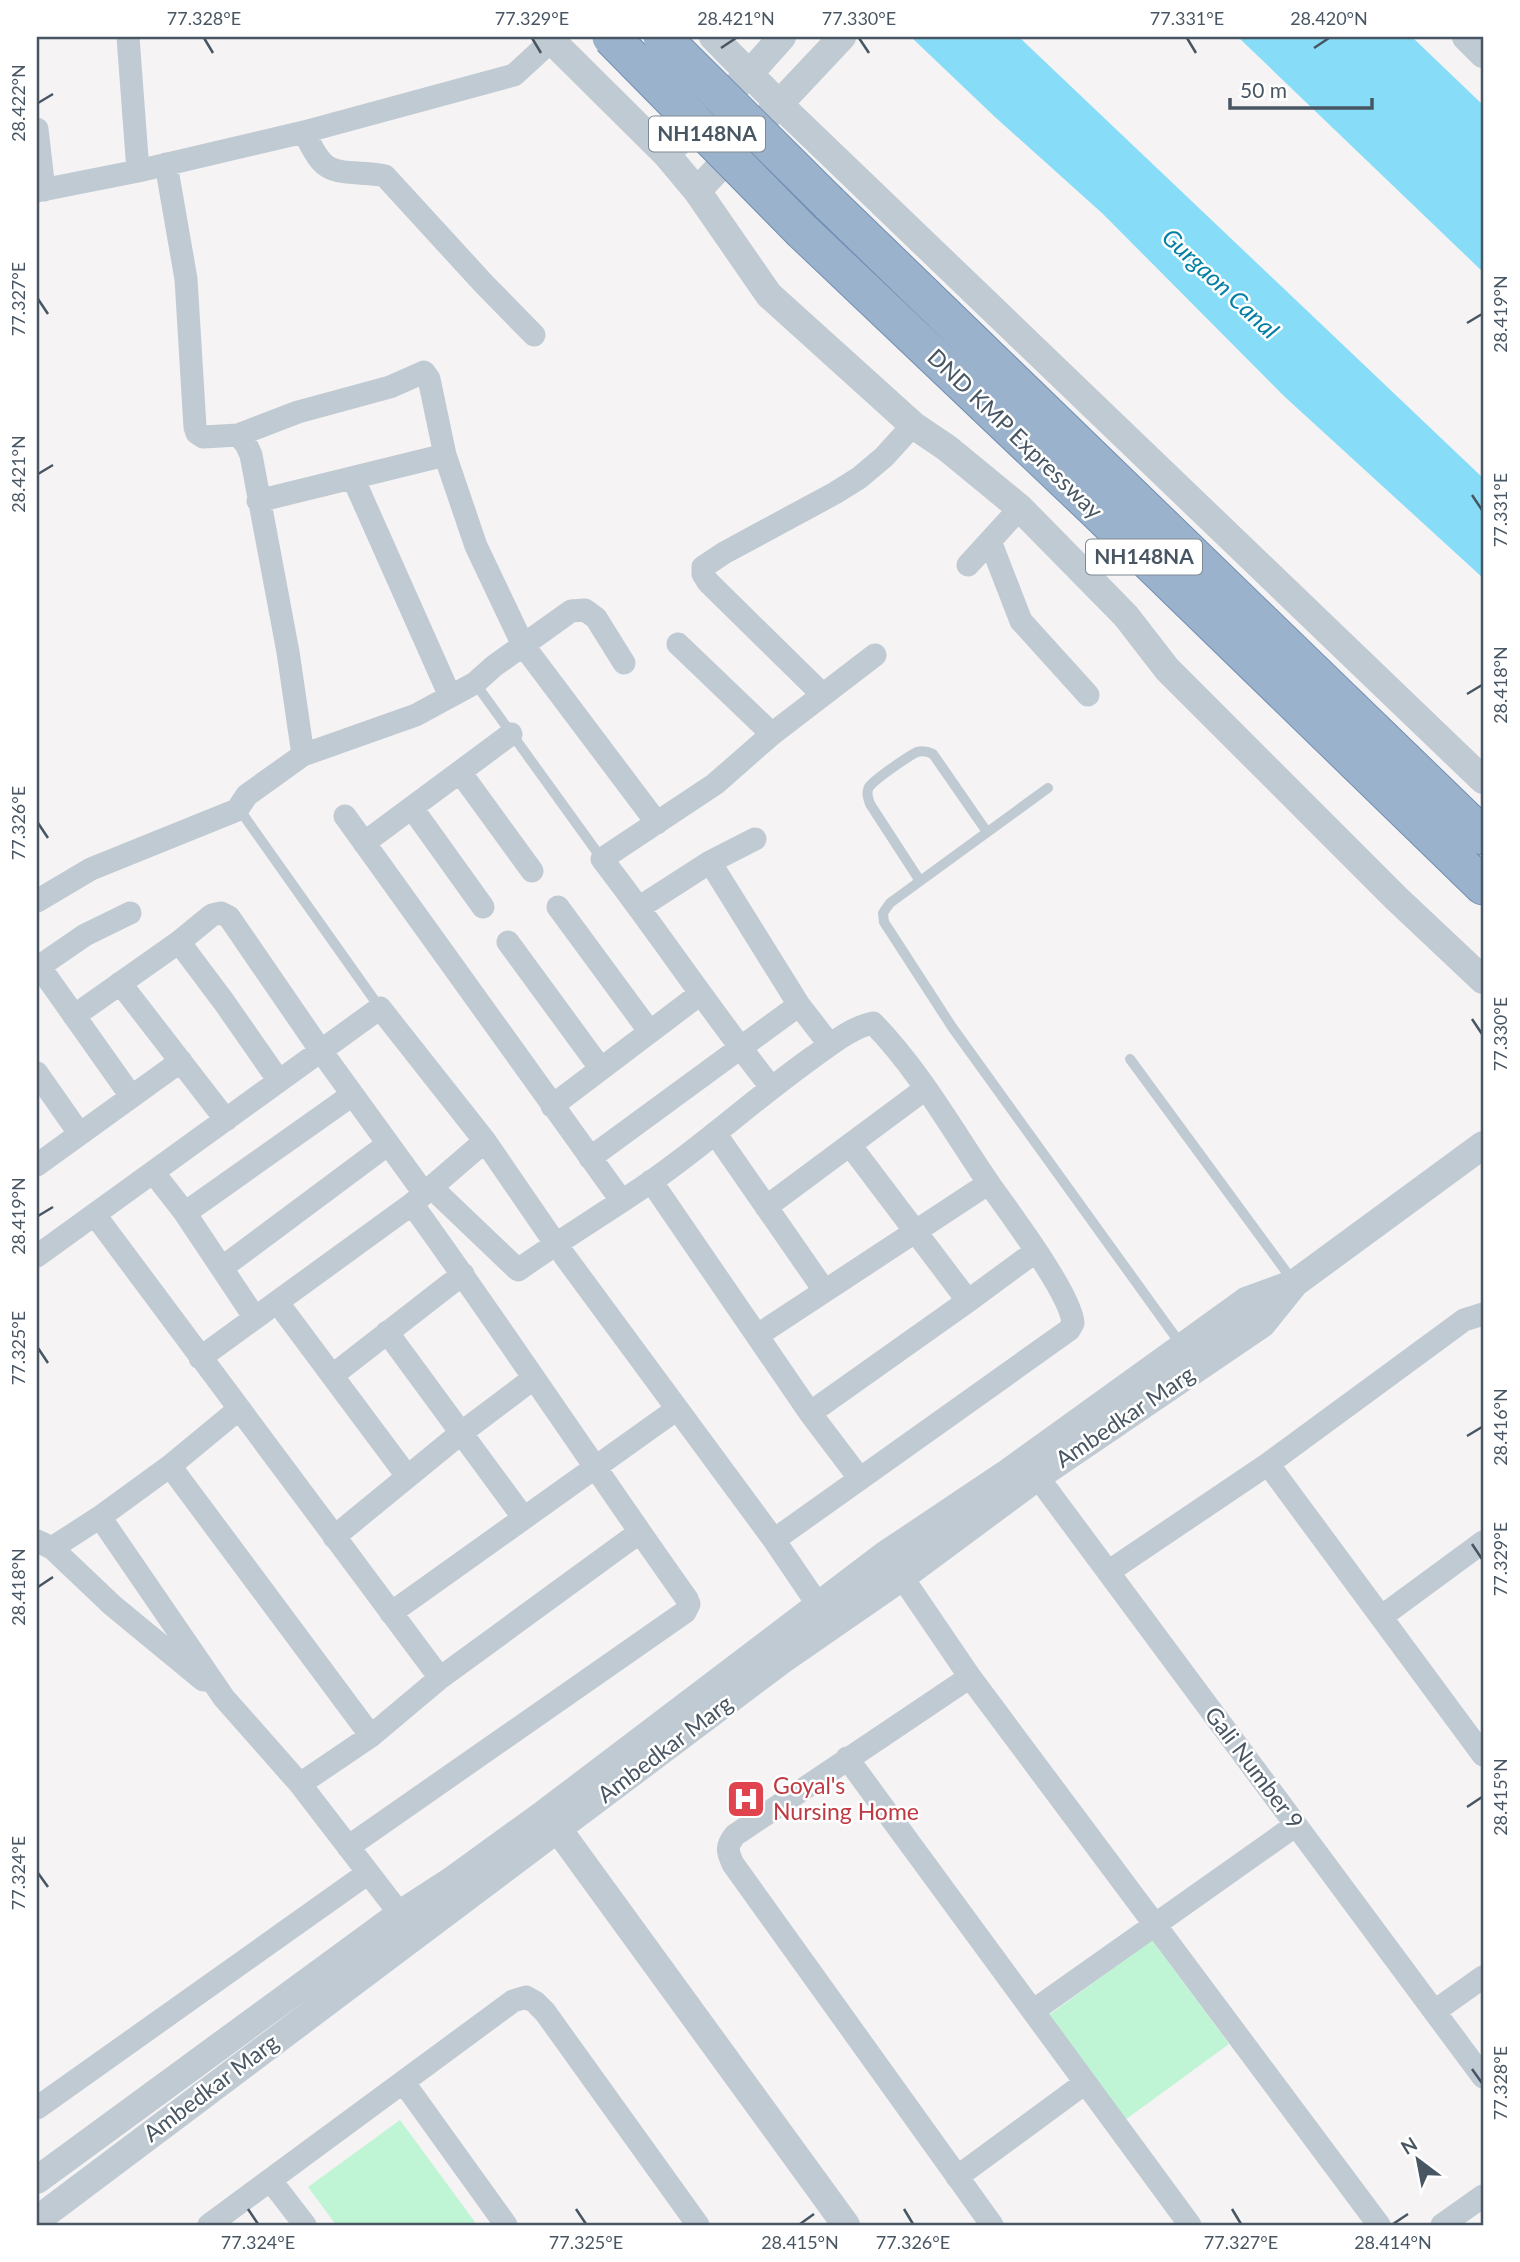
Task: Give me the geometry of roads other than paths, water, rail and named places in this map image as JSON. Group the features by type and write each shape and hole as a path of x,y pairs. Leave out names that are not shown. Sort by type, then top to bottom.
{"highway":[{"name":"DND KMP Expressway","path":"611,37 802,231 1088,503 1483,886"},
{"name":"DND KMP Expressway","path":"662,37 829,203 1483,836"}],"street":[{"path":"128,37 138,171"},
{"path":"713,37 780,105 1483,780"},
{"path":"666,154 749,74 782,37"},
{"path":"697,191 842,37"},
{"path":"1466,37 1483,54"},
{"path":"37,129 40,191 304,132 514,75 550,39 666,154 697,191 769,295 913,425 947,448 1020,508 1126,616 1167,669 1396,898 1483,980"},
{"path":"304,132 319,160 334,171 385,176 534,335"},
{"path":"166,164 186,279 197,433 203,438 238,435 298,412 390,387 424,372 429,379 445,455 475,546 523,645 657,823"},
{"path":"823,695 708,582 703,574 703,567 859,478 884,457 913,425"},
{"path":"238,435 251,455 288,652 303,755"},
{"path":"258,501 445,455"},
{"path":"353,478 450,696"},
{"path":"968,565 1020,508"},
{"path":"990,541 1021,621 1088,695"},
{"path":"37,901 91,869 237,810 252,790 303,755 416,715 475,683 570,611 585,610 596,618 624,663"},
{"path":"678,643 772,734"},
{"path":"771,1087 740,1049 640,907 602,859 715,784 772,734 875,655"},
{"path":"364,844 511,734"},
{"path":"460,772 532,871"},
{"path":"412,808 483,907"},
{"path":"345,816 621,1200"},
{"path":"640,907 710,862 755,839"},
{"path":"710,862 799,1005 830,1045"},
{"path":"558,907 650,1032"},
{"path":"130,913 85,935 38,967 131,1096"},
{"path":"74,1016 179,942 212,915 221,913 229,917 422,1195 463,1274 639,1532 688,1599 688,1608 348,1847"},
{"path":"179,942 279,1081"},
{"path":"508,942 601,1069"},
{"path":"120,983 226,1120"},
{"path":"552,1106 701,993"},
{"path":"590,1158 799,1005"},
{"path":"37,1256 380,1008 485,1141 555,1243 774,1540 825,1615"},
{"path":"422,1195 518,1270 651,1181 771,1087 830,1045 866,1024 873,1023 925,1089 1035,1251 1073,1315 1073,1322 1069,1330 774,1540"},
{"path":"37,1165 181,1061"},
{"path":"37,1073 79,1133"},
{"path":"766,1207 925,1089"},
{"path":"185,1213 352,1095"},
{"path":"715,1133 824,1290"},
{"path":"200,1358 422,1195 485,1141"},
{"path":"223,1267 388,1144"},
{"name":"Ambedkar Marg","path":"43,2220 338,1992 552,1821 825,1615 885,1555 1262,1324 1295,1283 1483,1144"},
{"path":"850,1145 968,1301"},
{"path":"153,1172 185,1213 256,1318"},
{"path":"651,1181 810,1413 860,1479"},
{"path":"758,1335 989,1183"},
{"path":"95,1214 440,1678"},
{"path":"810,1413 1035,1251"},
{"path":"332,1375 463,1274"},
{"name":"Ambedkar Marg","path":"825,1615 902,1577 1182,1346 1245,1301 1295,1283"},
{"path":"278,1303 407,1476"},
{"path":"1108,1572 1268,1464 1464,1320 1483,1314"},
{"path":"387,1332 523,1517"},
{"path":"334,1537 461,1433 534,1378"},
{"path":"225,1698 112,1605 44,1544 100,1517 170,1466 239,1409"},
{"path":"391,1613 677,1409"},
{"path":"1268,1464 1483,1755"},
{"path":"170,1466 371,1736"},
{"name":"Gali Number 9","path":"1031,1468 1483,2077"},
{"path":"100,1517 225,1698 300,1784 400,1914"},
{"path":"300,1784 371,1736 440,1678 639,1532"},
{"path":"1381,1617 1483,1542"},
{"path":"902,1577 970,1677 1380,2225"},
{"path":"970,1677 735,1835 728,1844 728,1852 733,1864 992,2225"},
{"path":"847,1758 1190,2225"},
{"path":"552,1821 846,2225"},
{"name":"Ambedkar Marg","path":"37,2180 400,1914 552,1821"},
{"path":"1032,2011 1296,1825"},
{"path":"37,2108 368,1873"},
{"path":"1434,2011 1483,1977"},
{"path":"209,2225 513,2001 526,1997 545,2012 698,2225"},
{"path":"404,2083 506,2225"},
{"path":"957,2177 1085,2083"},
{"path":"271,2181 305,2225"},
{"path":"1442,2225 1483,2196"}],"lane":[{"path":"475,683 602,859"},
{"path":"920,881 870,804 867,795 869,788 876,781 917,752 925,750 933,754 988,832"},
{"path":"1048,788 890,903 883,914 888,932 953,1027 1182,1346"},
{"path":"237,810 244,816 380,1008"},
{"path":"1130,1059 1295,1283"}],"water":[{"name":"Gurgaon Canal","path":"911,37 1019,37 1483,478 1483,578 1285,397 1103,214"},
{"path":"1238,37 1412,37 1483,105 1483,272"}],"place":[{"name":"Goyal's Nursing Home","path":"746,1799"}]}
